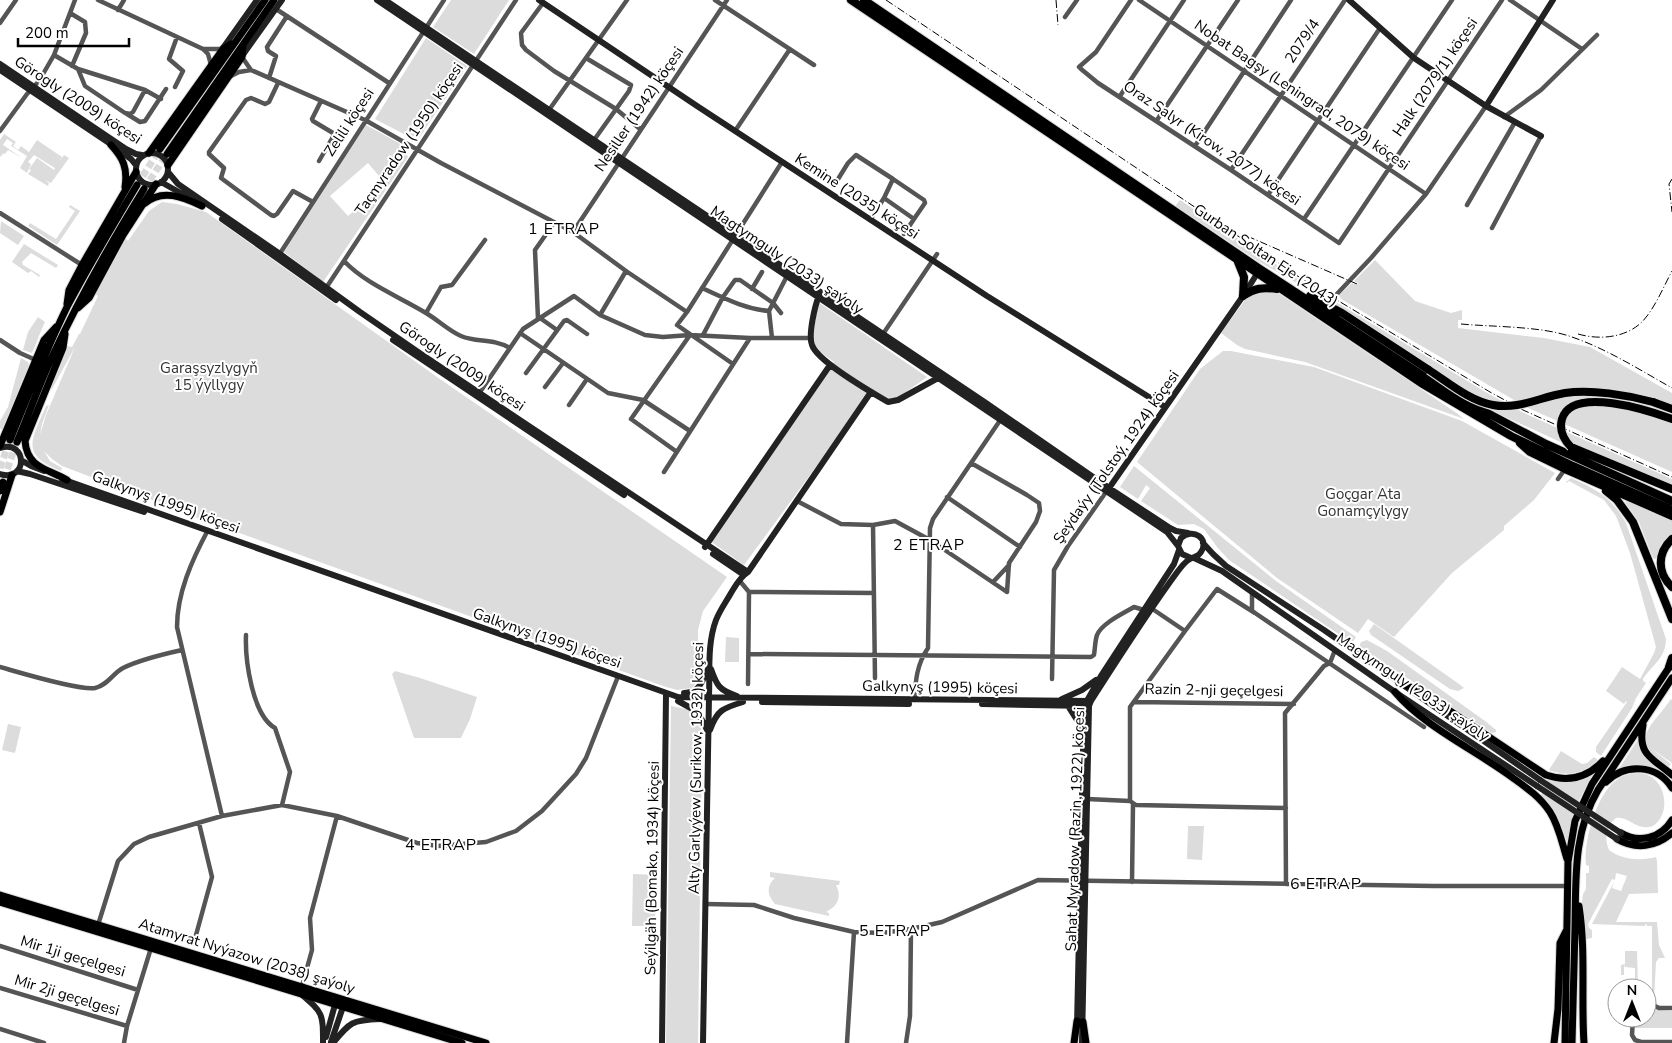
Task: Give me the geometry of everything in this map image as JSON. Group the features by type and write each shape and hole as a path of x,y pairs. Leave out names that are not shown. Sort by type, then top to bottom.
{"highway":[{"name":"Gurban Soltan Eje (2043)","path":"851,0 1236,259 1272,276 1425,377 1478,408 1554,448 1650,492 1672,499"},
{"name":"Gurban Soltan Eje (2043)","path":"864,0 1259,271 1280,290 1420,383 1511,436 1672,510"},
{"path":"1236,259 1241,266 1244,278 1243,296"},
{"path":"1272,276 1342,313 1476,400 1508,407 1566,392 1580,392 1616,395 1653,402 1672,409"},
{"name":"Gurban Soltan Eje (2043)","path":"1243,296 1251,290 1259,288 1280,290"},
{"path":"1672,419 1620,405 1587,402 1579,402 1572,405 1562,418 1562,435 1571,447 1672,490"},
{"path":"1511,436 1530,452 1564,469 1672,516"},
{"path":"1590,481 1617,500 1632,522 1672,620"},
{"path":"1672,539 1663,551 1661,563 1663,575 1672,587"},
{"path":"1671,664 1672,658"}],"main road":[{"path":"71,309 69,290 136,169 257,0"},
{"path":"265,0 239,43 209,92 164,152 204,85 239,43 274,0"},
{"path":"71,309 89,298 120,240 139,210 159,183 220,88 282,0"},
{"name":"Magtymguly (2033) şaýoly","path":"377,0 475,63 820,295 938,378 1107,490 1170,528 1188,533"},
{"name":"Magtymguly (2033) şaýoly","path":"385,0 424,29"},
{"path":"1349,0 1414,58 1486,106 1541,136"},
{"path":"1486,106 1553,0"},
{"name":"Kemine (2035) köçesi","path":"541,1 932,261 1165,407"},
{"path":"223,49 239,43"},
{"path":"239,43 242,57"},
{"name":"Magtymguly (2033) şaýoly","path":"475,63 594,140 619,160"},
{"name":"Görogly (2009) köçesi","path":"0,64 127,155 136,169"},
{"path":"204,85 212,65"},
{"name":"Görogly (2009) köçesi","path":"0,70 32,88 126,149 136,154 146,154"},
{"path":"209,92 220,88"},
{"path":"111,144 122,158 125,167 126,181 122,196"},
{"path":"146,154 161,155 168,169"},
{"path":"136,169 142,182 149,185 159,183"},
{"name":"Görogly (2009) köçesi","path":"168,169 178,184 325,290 706,547 744,576"},
{"name":"Görogly (2009) köçesi","path":"159,183 175,189 279,256"},
{"path":"0,512 14,473 20,466 21,459 11,439 38,361 63,325 113,239 140,187"},
{"path":"139,210 146,202 153,198 169,195 178,196 202,206"},
{"name":"Magtymguly (2033) şaýoly","path":"734,238 787,276 883,334 986,403 1167,532 1179,548"},
{"name":"Şeýdaýy (Tolstoý, 1924) köçesi","path":"1107,490 1259,271"},
{"path":"820,295 811,338 815,351 830,365 888,402 892,402 938,378"},
{"path":"0,447 11,439 63,348 63,325"},
{"path":"706,547 830,365"},
{"name":"Alty Garlyýew (Surikow, 1932) köçesi","path":"703,1043 710,643 716,619 872,392"},
{"path":"11,439 26,450 34,463 67,480"},
{"name":"Galkynyş (1995) köçesi","path":"0,447 7,446 13,448 18,452 21,459 31,466 67,480 617,679 665,694 678,697 743,700 1068,706 1088,703"},
{"name":"Galkynyş (1995) köçesi","path":"0,474 6,476 14,473 30,474 207,532 665,694 678,701 709,699"},
{"path":"0,491 3,482"},
{"path":"1188,533 1197,534 1203,543 1201,553 1192,558 1185,556 1179,548 1181,538 1188,533"},
{"name":"Magtymguly (2033) şaýoly","path":"1203,543 1225,564 1324,630 1538,783"},
{"name":"Sahat Myradow (Razin, 1922) köçesi","path":"1088,703 1148,609 1174,564 1179,548"},
{"name":"Magtymguly (2033) şaýoly","path":"1192,558 1222,571 1395,692 1619,836"},
{"name":"Sahat Myradow (Razin, 1922) köçesi","path":"1082,881 1087,800 1088,703 1101,676 1148,609 1179,569 1192,558"},
{"path":"1572,1043 1570,959 1567,929 1568,862 1572,832 1581,805 1592,784 1671,664"},
{"path":"665,694 695,691 700,686 710,666"},
{"path":"710,666 720,689 743,700"},
{"path":"1059,700 1082,690 1101,676"},
{"path":"1565,1043 1576,887 1576,862 1580,834 1598,790 1672,678"},
{"path":"1399,683 1413,688 1438,703 1547,775 1565,779 1582,776 1614,751"},
{"path":"1395,692 1401,700 1435,726 1498,767 1538,796 1555,821 1568,862"},
{"name":"Seýilgäh (Bomako, 1934) köçesi","path":"662,1043 665,694"},
{"path":"708,734 718,712 743,700"},
{"name":"Galkynyş (1995) köçesi","path":"743,700 1059,700 1088,703"},
{"path":"678,701 698,712 708,734"},
{"path":"1084,1043 1080,1022 1082,728 1088,703"},
{"path":"1068,706 1082,728"},
{"path":"1644,720 1642,738 1645,751 1651,760 1672,775"},
{"path":"1598,790 1618,774 1637,768 1658,773 1672,788"},
{"path":"1619,836 1648,838 1660,833 1672,820"},
{"path":"1619,836 1631,845 1645,846 1660,842 1672,833"},
{"path":"1576,887 1582,934 1584,1043"},
{"name":"Atamyrat Nyýazow (2038) şaýoly","path":"0,895 97,929"},
{"name":"Atamyrat Nyýazow (2038) şaýoly","path":"0,902 237,968 345,1004 486,1043"},
{"path":"1554,1043 1558,1009 1560,943 1567,929"},
{"path":"301,990 319,1010 324,1043"},
{"path":"324,1043 336,1001"},
{"path":"332,1043 345,1004"},
{"name":"Atamyrat Nyýazow (2038) şaýoly","path":"345,1004 382,1019 462,1043"},
{"path":"332,1043 352,1023 362,1020 382,1019"},
{"path":"1075,1043 1080,1022"}],"street":[{"path":"0,23 16,0"},
{"path":"0,131 39,81 54,55 75,0"},
{"path":"98,0 203,49 208,54 212,65"},
{"path":"118,10 124,0"},
{"name":"Zelili köçesi","path":"279,256 444,0"},
{"name":"Taçmyradow (1950) köçesi","path":"325,290 516,0"},
{"path":"548,110 627,0"},
{"path":"715,0 814,65"},
{"name":"Nesiller (1942) köçesi","path":"573,232 727,0"},
{"path":"1065,17 1077,0"},
{"name":"Oraz Salyr (Kirow, 2077) köçesi","path":"1131,0 1096,52 1079,66 1083,71 1098,83 1157,120 1339,244"},
{"name":"Nobat Bagşy (Leningrad, 2079) köçesi","path":"1139,0 1426,194"},
{"path":"1120,96 1184,0"},
{"path":"1157,120 1238,0"},
{"name":"2079/4","path":"1231,170 1345,0"},
{"path":"1304,219 1452,0"},
{"name":"Halk (2079/1) köçesi","path":"1339,244 1502,0"},
{"path":"1510,0 1582,49"},
{"path":"541,1 521,33 522,45 544,64 616,109 640,129"},
{"path":"1195,146 1289,1"},
{"path":"276,9 389,83"},
{"path":"70,13 85,22 87,30 72,66"},
{"path":"269,78 276,56 268,51 267,47 287,16"},
{"path":"1268,195 1380,28"},
{"path":"1504,117 1541,90 1597,35"},
{"path":"175,87 183,71 169,59 177,37"},
{"path":"203,49 223,49"},
{"path":"735,131 790,49"},
{"path":"54,55 78,69 145,90 161,99"},
{"path":"242,57 251,70 365,120 573,232 626,271 688,312"},
{"path":"586,58 631,85 631,88 594,140"},
{"path":"78,69 87,88 125,113 143,122 161,99 166,89"},
{"path":"220,88 233,74 251,70"},
{"path":"278,83 269,102 265,104 251,98 246,100 209,154 224,168 221,178 270,215 278,214 292,191 313,202"},
{"path":"125,113 130,114 133,112 145,90"},
{"path":"319,161 334,135 313,121 320,101"},
{"path":"1335,296 1371,258 1426,194 1486,106"},
{"path":"1467,206 1514,122"},
{"path":"1492,228 1541,136"},
{"path":"835,184 848,163 856,155 925,201 904,234"},
{"path":"733,364 677,325 688,312 782,162"},
{"path":"870,220 893,179"},
{"path":"884,198 914,220"},
{"path":"0,213 82,265"},
{"path":"539,318 535,250 554,223"},
{"path":"426,313 441,287 452,285 485,240"},
{"path":"883,334 937,254"},
{"path":"344,261 354,272 426,313 460,336 494,341 510,348"},
{"path":"600,315 626,271"},
{"path":"752,288 762,272"},
{"path":"772,338 770,311 787,276"},
{"path":"704,335 723,297 736,280 752,288 773,303 781,313"},
{"path":"702,288 749,308 770,311"},
{"path":"478,395 522,329 574,296 600,315 646,335 663,337 704,335 750,338 811,338"},
{"path":"539,318 557,330"},
{"path":"526,373 564,321 567,320 587,334"},
{"path":"520,333 608,393 642,400 690,431"},
{"path":"677,452 631,419 642,400 690,335"},
{"path":"664,472 750,338"},
{"path":"0,340 38,361"},
{"path":"545,388 563,363"},
{"path":"569,405 587,379"},
{"path":"915,700 915,678 923,655 928,648 930,528 933,519 947,497 1001,419"},
{"path":"971,463 1039,503 1039,516 1009,565 994,581"},
{"path":"1558,479 1564,469"},
{"name":"Şeýdaýy (Tolstoý, 1924) köçesi","path":"1052,679 1054,570 1068,546 1107,490"},
{"path":"947,497 1020,547"},
{"path":"797,501 841,524 874,525 895,521 930,540 994,581 1007,592 1009,565"},
{"path":"874,525 875,678"},
{"path":"207,532 186,580 178,606 177,627 222,816"},
{"path":"744,576 749,592 748,684"},
{"path":"1132,882 1130,707 1217,589 1424,727"},
{"path":"749,592 874,593"},
{"path":"1252,592 1252,611"},
{"path":"748,654 1091,657 1094,653 1097,636 1103,628 1134,607 1148,609 1185,631"},
{"path":"246,635 247,656 257,704 270,725 275,728 290,772 282,805"},
{"path":"0,667 92,689 106,684 117,672 127,667 182,650"},
{"path":"1286,884 1285,713 1324,666 1330,663 1336,650"},
{"path":"97,929 113,874 118,861 127,850 142,840 222,816 282,805 338,816 417,843 438,846 486,842 516,831 542,811 572,780 580,768 586,758 617,679"},
{"name":"Razin 2-nji geçelgesi","path":"1134,702 1294,704"},
{"path":"1087,800 1131,802 1136,805 1286,808"},
{"path":"301,990 312,950 310,918 338,816"},
{"path":"196,935 212,877 199,823"},
{"path":"706,904 754,905 794,918 854,932 882,933 942,922 1038,880 1568,886"},
{"path":"906,1043 910,1016 911,929"},
{"path":"848,1043 854,932"},
{"path":"124,1043 127,1026 152,944"},
{"name":"Mir 1ji geçelgesi","path":"0,946 138,990"},
{"name":"Mir 2ji geçelgesi","path":"0,988 127,1026"},
{"path":"1657,1007 1672,1008"},
{"path":"1632,1028 1634,1040 1641,1042 1672,1042"},
{"path":"0,1029 44,1043"}],"green space":[{"path":"451,0 509,0 474,54 433,27"},
{"path":"426,38 467,66 417,141 375,119"},
{"path":"366,125 399,143 408,157 323,282 284,252","holes":["368,163 384,182 348,216 330,196"]},
{"path":"4,134 16,142 13,146 18,150 21,146 29,152 37,140 62,157 59,162 64,155 69,158 51,183 45,180 49,183 48,186 28,174 31,170 29,169 37,158 54,170 55,168 34,155 28,162 31,164 27,173 20,168 27,156 11,146 13,143 7,139 3,145 22,158 8,150 0,157 0,140"},
{"path":"1180,200 1301,281 1489,394 1522,412 1672,479 1672,486 1621,470 1495,412 1467,396 1341,308 1258,261 1177,207 1176,205"},
{"name":"Garaşsyzlygyň 15 ýyllygy","path":"162,202 206,212 437,377 727,577 703,611 698,630 699,679 692,688 677,690 663,686 176,510 177,507 174,506 173,508 62,466 44,451 50,461 62,468 61,471 39,459 32,445 34,437 46,406 49,405 42,424 40,435 46,415 75,347 52,389 49,389 68,346 72,347 80,334 98,296 94,293 125,238 128,241 149,211"},
{"path":"70,205 80,211 57,245 28,226 30,223 56,239 75,211 69,207"},
{"path":"1,221 24,236 18,245 0,233"},
{"path":"24,244 58,265 56,268 31,253 22,262 23,265 40,275 39,277 31,271 28,273 12,262"},
{"path":"1375,260 1415,301 1451,313 1462,310 1462,320 1458,320 1458,328 1544,338 1590,347 1672,393 1672,405 1652,399 1648,413 1672,421 1672,472 1526,407 1341,299 1339,295 1352,283 1357,285 1358,283 1354,281"},
{"path":"1275,291 1464,419 1305,362 1245,349 1221,333 1248,296 1257,292"},
{"path":"818,302 927,377 892,402 871,392 744,565 710,541 834,362 812,346"},
{"path":"38,317 45,322 32,353 23,350 28,332"},
{"name":"Goçgar Ata Gonamçylygy","path":"1223,351 1314,367 1462,421 1555,473 1534,500 1504,526 1504,530 1452,573 1394,637 1368,619 1358,633 1277,578 1137,462 1200,369"},
{"path":"21,358 28,362 29,365 2,430 0,428 0,421 8,407"},
{"path":"1134,466 1276,581 1356,637 1352,643 1229,560 1204,529 1194,524 1178,525 1141,501 1150,488 1146,485 1138,499 1120,487"},
{"path":"1571,478 1603,495 1615,507 1626,523 1666,639 1664,651 1643,679 1646,683 1601,756 1596,752 1596,747 1627,702 1624,704 1606,691 1622,667 1640,679 1656,647 1630,553 1616,516 1604,500 1569,481 1566,482"},
{"path":"1627,501 1672,520 1672,534 1661,545 1656,559 1653,558 1639,522 1625,502"},
{"path":"1374,624 1464,688 1458,691 1450,689 1371,635 1369,631"},
{"path":"726,637 739,638 739,662 725,662"},
{"path":"1367,640 1387,651 1485,721 1496,732 1492,733 1359,647 1361,642"},
{"path":"395,671 477,697 461,738 414,738 392,674"},
{"path":"1671,699 1672,763 1652,749 1671,764 1668,767 1648,749 1646,741 1650,726"},
{"path":"671,706 691,710 699,716 702,735 698,1043 666,1043"},
{"path":"8,724 21,727 15,753 2,750"},
{"path":"1639,738 1644,754 1656,767 1655,769 1637,766 1618,770"},
{"path":"1561,751 1582,764 1587,763 1594,757 1598,760 1581,771 1563,773 1549,770"},
{"path":"1639,773 1648,775 1656,780 1664,796 1663,813 1653,826 1642,827 1625,819 1616,818 1610,825 1607,833 1609,850 1620,856 1638,859 1656,857 1658,893 1629,894 1616,922 1657,922 1659,945 1665,958 1659,958 1656,962 1655,978 1652,978 1652,926 1647,926 1647,924 1644,926 1592,924 1614,882 1612,888 1621,891 1627,876 1616,873 1615,880 1612,879 1588,924 1592,930 1592,938 1586,939 1582,902 1586,889 1586,873 1589,873 1589,866 1586,865 1586,856 1589,833 1596,809 1602,798 1614,782 1626,775"},
{"path":"1593,774 1577,804 1567,842 1561,826 1541,796 1548,778"},
{"path":"1188,826 1204,826 1202,860 1187,859"},
{"path":"770,872 840,881 839,885 836,885 839,893 838,901 826,912 829,913 829,916 775,904 769,894 770,884 775,878 770,877"},
{"path":"633,874 656,875 655,926 632,926"},
{"path":"1625,951 1637,951 1638,978 1635,978 1635,968 1625,967 1624,965 1624,975 1621,975 1621,965 1625,964"},
{"path":"1657,1009 1672,1011 1672,1028 1657,1028"}],"tunnel":[{"path":"137,185 160,149"},
{"path":"144,189 167,154"},
{"path":"0,468 9,442"},
{"path":"4,479 16,444"}],"railway":[{"path":"886,0 1302,279 1523,410 1672,477"},
{"path":"1056,0 1058,25"},
{"path":"1672,179 1669,184 1672,212"},
{"path":"1247,236 1357,284"},
{"path":"1578,334 1606,337 1616,336 1633,329 1651,311 1672,271"},
{"path":"1461,324 1560,333 1611,354 1672,388"}],"district":[{"name":"1 ETRAP","path":"564,228"},
{"name":"2 ETRAP","path":"929,544"},
{"name":"4 ETRAP","path":"441,844"},
{"name":"6 ETRAP","path":"1326,883"},
{"name":"5 ETRAP","path":"895,930"}]}
